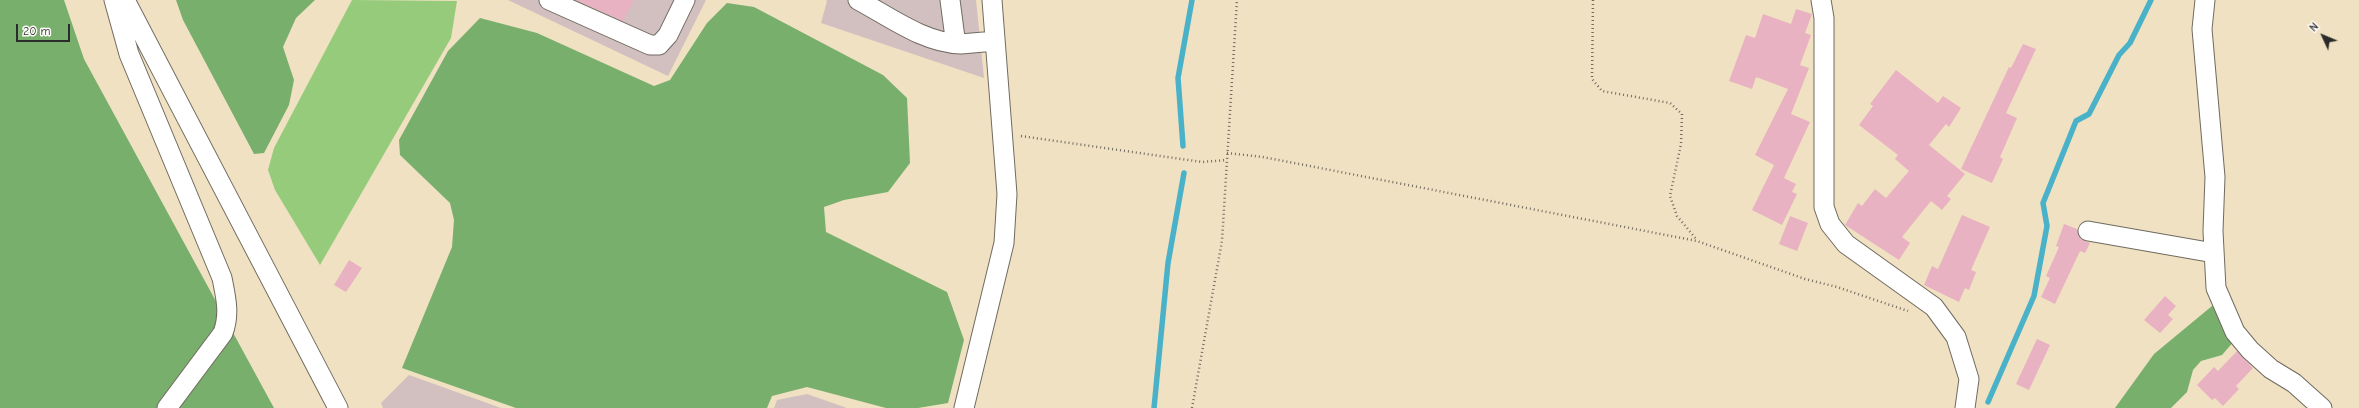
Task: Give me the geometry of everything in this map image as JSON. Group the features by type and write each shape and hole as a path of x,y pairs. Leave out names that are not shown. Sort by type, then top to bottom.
{"street":[{"path":"114,0 129,54 222,278 227,307 227,321 222,333 167,408"},
{"path":"125,0 338,408"},
{"path":"549,0 650,45 659,45 668,35 685,0"},
{"path":"858,0 928,37 946,43 961,44 995,41"},
{"path":"950,0 956,38 961,44"},
{"path":"964,408 1004,243 1007,194 992,0"},
{"path":"1821,0 1824,26 1824,207 1830,224 1846,244 1934,307 1956,337 1969,379 1965,408"},
{"path":"2206,0 2202,29 2215,177 2214,253 2216,288 2236,332 2250,350 2271,369 2294,383 2322,408"},
{"path":"2088,231 2214,253"}],"path":[{"path":"1192,408 1222,241 1237,0"},
{"path":"1593,0 1592,79 1602,91 1670,103 1682,114 1681,144 1670,196 1677,216 1697,241"},
{"path":"1003,137 1021,136 1202,162 1227,160"},
{"path":"1227,153 1263,157 1697,241 1805,279 1837,287 1906,312 1925,302"}],"shaded area":[{"path":"508,0 706,0 668,76"},
{"path":"826,0 976,0 984,78 821,23"},
{"path":"409,375 501,408 383,408 381,403"},
{"path":"807,394 847,408 774,408 777,400"}],"green space":[{"path":"0,0 64,0 84,59 274,408 0,408"},
{"path":"176,0 315,0 296,18 283,47 294,80 289,105 264,153 254,154 183,20"},
{"path":"352,0 457,1 451,38 320,265 275,190 268,170 274,148"},
{"path":"727,3 754,7 883,75 907,98 910,163 888,192 844,200 824,207 826,232 947,292 964,340 948,403 918,408 886,408 807,387 772,396 767,408 516,408 402,368 452,247 454,220 450,203 400,155 399,140 448,51 480,18 537,33 654,86 670,80 707,23"},
{"path":"2212,306 2221,314 2235,340 2222,355 2201,361 2193,370 2187,392 2171,408 2115,408 2154,354"}],"building":[{"path":"576,0 634,0 623,21"},
{"path":"1796,9 1812,14 1805,33 1811,35 1800,65 1809,68 1791,114 1810,122 1784,178 1796,184 1792,192 1797,194 1782,225 1752,210 1774,165 1755,155 1788,89 1756,77 1752,89 1729,81 1746,35 1755,38 1763,14 1791,24"},
{"path":"2023,44 2036,49 2006,113 2017,118 2000,157 2003,159 1992,183 1961,169 2009,67 2011,68"},
{"path":"1896,70 1938,103 1943,96 1961,108 1949,127 1946,124 1929,145 1965,174 1947,196 1951,199 1942,210 1931,201 1902,237 1910,243 1899,260 1845,225 1858,203 1862,206 1875,189 1886,198 1909,171 1895,159 1898,155 1859,125 1873,106 1870,104"},
{"path":"1962,215 1990,227 1971,270 1976,272 1969,290 1965,288 1959,302 1924,285 1932,266 1938,269"},
{"path":"1790,216 1808,223 1797,251 1779,244"},
{"path":"2064,224 2077,229 2081,239 2090,243 2085,253 2080,251 2055,304 2041,297 2050,278 2046,276 2059,247 2056,246"},
{"path":"349,260 362,268 346,292 334,285"},
{"path":"2165,296 2176,306 2168,315 2173,319 2160,333 2144,320"},
{"path":"2037,339 2050,345 2029,390 2016,384"},
{"path":"2237,351 2253,368 2236,386 2239,389 2223,406 2215,398 2212,400 2197,385 2214,367 2218,371"}],"waterway":[{"path":"1183,146 1178,78 1192,0"},
{"path":"1988,402 2034,296 2047,226 2043,203 2076,121 2089,114 2119,55 2130,43 2151,0"},
{"path":"1154,408 1168,263 1184,173"}]}
